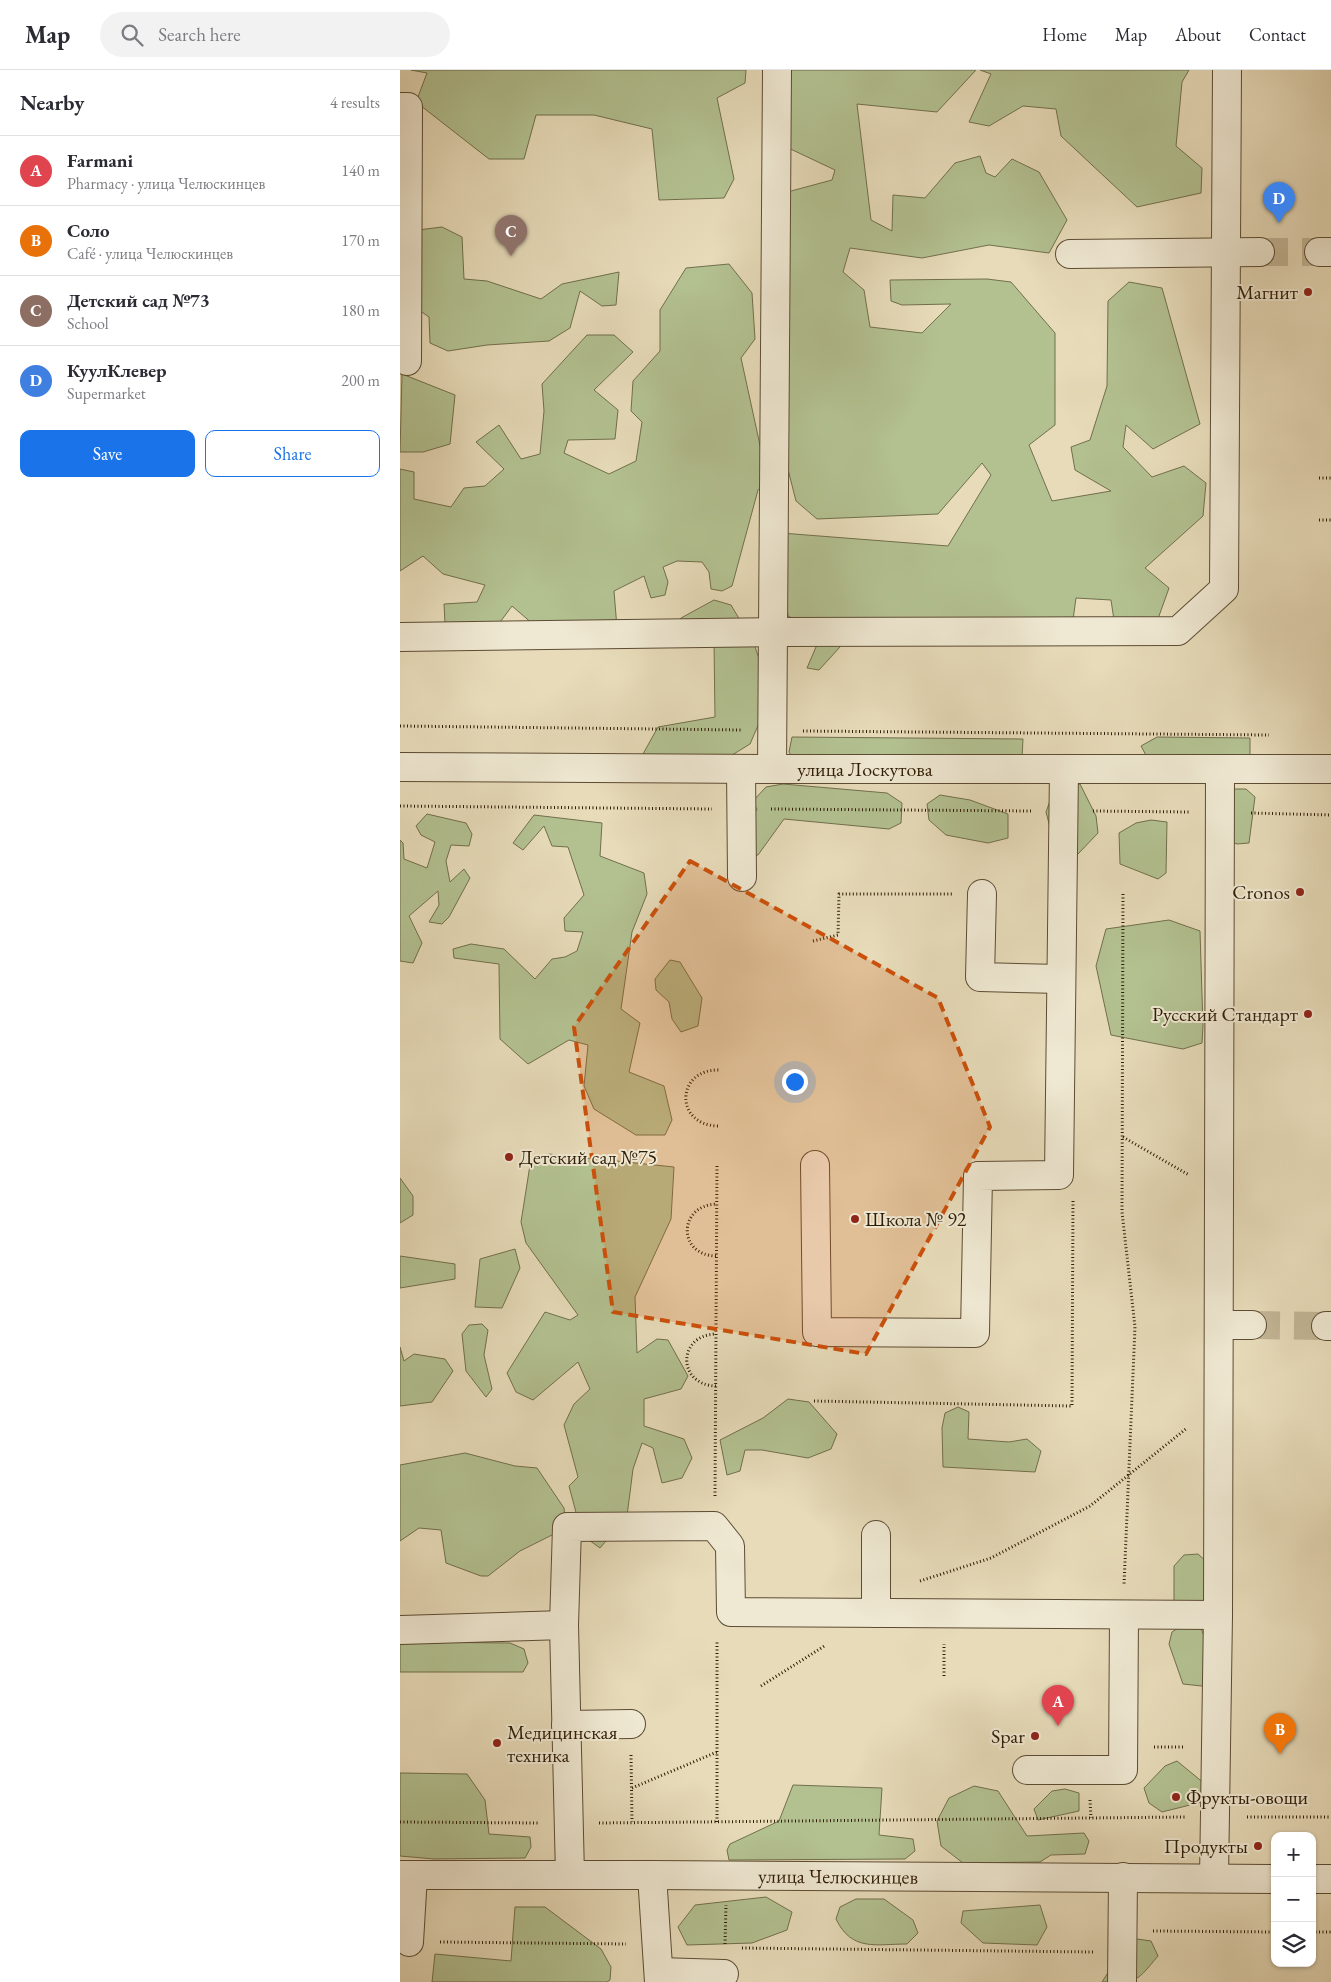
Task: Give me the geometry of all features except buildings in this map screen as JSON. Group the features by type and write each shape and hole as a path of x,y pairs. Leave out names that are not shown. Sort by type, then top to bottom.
{"street":[{"path":"772,769 777,70"},
{"path":"400,637 774,632 1178,631 1224,589 1227,70"},
{"path":"400,107 408,107 407,361"},
{"path":"1070,254 1260,252"},
{"name":"улица Лоскутова","path":"400,767 1331,770"},
{"path":"741,769 742,877"},
{"path":"815,1165 817,1332 975,1333 978,1176 1059,1175 1064,769"},
{"path":"1214,1878 1218,1615 1220,770"},
{"path":"982,894 980,976 1061,979"},
{"path":"1219,1325 1252,1326"},
{"path":"570,1875 564,1625 568,1527 714,1526 730,1546 731,1612 1218,1615"},
{"path":"876,1535 876,1613"},
{"path":"1027,1770 1123,1770 1124,1614"},
{"path":"400,1630 564,1625"},
{"path":"566,1725 630,1724"},
{"path":"652,1874 659,1977 724,1961"},
{"name":"улица Челюскинцев","path":"407,1875 652,1874 1271,1879"},
{"path":"407,1875 409,1942"},
{"path":"1122,1982 1123,1878"},
{"path":"1316,1879 1331,1879"}],"path":[{"path":"1318,478 1331,478"},
{"path":"1319,520 1331,520"},
{"path":"400,726 1271,736"},
{"path":"400,806 1331,815"},
{"path":"813,941 838,935 839,894 982,894"},
{"path":"1123,894 1122,1212 1135,1327 1130,1474 1124,1574 1124,1614"},
{"path":"718,1126 708,1126 698,1122 691,1116 685,1098 687,1088 700,1073 709,1070 719,1070"},
{"path":"1122,1137 1219,1192"},
{"path":"714,1526 717,1164"},
{"path":"716,1256 707,1256 699,1252 688,1239 686,1230 693,1214 708,1205 717,1204"},
{"path":"814,1401 1072,1406 1072,1223"},
{"path":"716,1334 707,1335 692,1344 686,1360 692,1376 707,1386 716,1386"},
{"path":"914,1586 921,1580 991,1558 1090,1506 1218,1403"},
{"path":"717,1822 717,1627 731,1612"},
{"path":"761,1686 827,1644"},
{"path":"630,1724 632,1822"},
{"path":"1124,1747 1216,1748"},
{"path":"632,1788 717,1752"},
{"path":"400,1822 569,1823 1331,1817"},
{"path":"728,1875 724,1961 1123,1942 1271,1932"},
{"path":"1316,1932 1331,1932"},
{"path":"409,1942 657,1944"}],"highlighted area":[{"path":"690,861 938,998 990,1127 866,1354 613,1312 574,1027"}],"green space":[{"path":"411,70 746,70 745,83 717,98 734,179 724,198 659,200 652,129 594,115 536,115 524,159 489,159 416,102 427,73"},
{"path":"782,70 976,70 937,112 857,104 871,220 892,231 893,195 925,198 955,163 980,156 986,173 995,177 1012,159 1039,172 1067,220 1049,253 989,245 922,258 850,248 843,272 864,290 870,327 922,333 951,304 902,305 891,301 890,280 987,279 1011,282 1055,333 1055,425 1029,445 1052,501 1111,491 1075,470 1071,447 1090,440 1107,386 1108,301 1129,282 1162,288 1200,424 1153,449 1126,425 1123,447 1152,477 1184,466 1206,483 1203,516 1145,568 1169,588 1154,630 1114,620 1111,600 1076,598 1072,627 850,636 819,670 807,668 822,633 788,616 781,552 781,533 948,546 991,475 982,463 938,514 817,519 796,501 780,438 780,194 832,180 835,170 782,145"},
{"path":"980,70 1189,70 1182,82 1176,146 1202,168 1201,193 1137,207 1061,136 1056,109 1023,106 989,126 969,122 991,74"},
{"path":"442,227 462,237 464,279 487,281 541,299 562,284 619,272 616,305 602,306 580,291 570,328 549,341 487,345 448,351 430,343 429,317 400,297 418,230"},
{"path":"729,264 752,293 755,339 741,358 768,482 758,490 732,586 722,591 711,589 709,572 702,562 677,561 663,567 668,582 665,595 651,598 644,576 614,591 617,628 541,631 512,606 486,641 446,641 444,604 477,602 485,585 443,574 423,556 400,571 400,469 414,472 414,499 451,507 464,488 485,486 504,469 476,442 499,425 521,459 540,454 544,411 542,384 587,335 614,335 633,352 594,390 618,410 615,439 568,440 564,453 609,474 636,461 642,422 631,411 633,381 660,351 660,310 686,268"},
{"path":"402,374 455,395 450,444 423,452 400,452"},
{"path":"714,600 731,605 754,644 765,676 763,714 750,744 724,760 668,764 643,754 658,727 715,717 714,643 672,640 681,618"},
{"path":"792,737 1023,739 1022,758 794,760 789,752"},
{"path":"1157,737 1250,738 1250,757 1148,759 1141,746"},
{"path":"783,784 887,793 902,803 901,823 889,829 784,819 758,855 745,857 741,819 757,810 753,801 766,787"},
{"path":"1080,784 1096,816 1098,833 1078,854 1057,854 1046,812 1055,787"},
{"path":"1227,789 1246,789 1255,797 1249,843 1237,844 1224,839"},
{"path":"940,795 970,800 1008,814 1008,838 988,843 946,835 929,820 927,804"},
{"path":"427,814 466,823 472,834 469,846 451,845 446,861 450,882 464,869 470,878 449,917 442,924 429,922 439,905 438,891 409,916 422,943 413,963 400,961 400,840 403,843 404,859 427,868 435,842 421,835 416,826"},
{"path":"534,815 602,823 600,856 644,873 647,894 632,932 621,1009 640,1023 629,1072 664,1086 672,1120 665,1135 636,1135 594,1109 584,1086 588,1045 569,1040 528,1064 500,1039 499,964 454,958 453,949 471,944 504,949 535,979 552,959 565,957 577,951 583,932 565,931 564,918 584,895 568,847 552,846 544,826 523,850 513,843"},
{"path":"1151,820 1167,822 1166,873 1158,879 1120,864 1119,833 1136,823"},
{"path":"1169,920 1200,931 1202,1043 1183,1049 1111,1035 1096,966 1106,929"},
{"path":"670,960 680,962 702,998 698,1026 681,1032 672,1019 669,1002 656,990 655,979"},
{"path":"549,1154 674,1167 671,1219 635,1297 637,1353 657,1339 668,1340 688,1376 681,1389 644,1399 644,1426 684,1439 692,1458 682,1478 662,1483 653,1448 642,1443 633,1469 627,1516 600,1548 582,1535 569,1486 578,1477 564,1425 574,1404 590,1389 578,1362 533,1400 516,1392 507,1373 545,1312 570,1320 578,1315 526,1243 521,1222 530,1165"},
{"path":"400,1178 413,1196 413,1215 400,1223"},
{"path":"515,1249 520,1268 502,1308 475,1307 480,1259"},
{"path":"400,1256 455,1264 455,1279 400,1288"},
{"path":"482,1324 488,1330 484,1355 492,1389 486,1397 466,1371 462,1334 469,1325"},
{"path":"400,1347 404,1361 414,1354 445,1359 453,1371 432,1402 400,1406"},
{"path":"788,1399 809,1402 837,1434 831,1449 808,1458 762,1450 745,1450 740,1471 727,1475 720,1440 763,1418"},
{"path":"958,1407 969,1412 968,1439 1009,1442 1027,1439 1041,1451 1035,1472 943,1467 942,1428 945,1413"},
{"path":"465,1453 515,1466 537,1468 564,1508 566,1528 520,1551 488,1576 481,1576 446,1563 441,1530 419,1528 400,1541 400,1465"},
{"path":"1198,1554 1208,1563 1209,1602 1174,1602 1174,1566 1184,1555"},
{"path":"1184,1624 1201,1628 1213,1661 1211,1687 1183,1684 1169,1644 1172,1632"},
{"path":"400,1642 510,1643 524,1649 528,1663 523,1672 400,1672"},
{"path":"1177,1761 1205,1784 1202,1802 1162,1812 1149,1803 1144,1788 1165,1766"},
{"path":"400,1773 467,1774 485,1800 489,1834 530,1837 531,1847 525,1858 434,1859 400,1856"},
{"path":"793,1785 882,1788 879,1835 913,1839 915,1851 905,1859 729,1860 727,1850 730,1844 779,1821"},
{"path":"974,1786 998,1791 1027,1836 1084,1833 1089,1841 1085,1854 1051,1855 1040,1862 963,1863 941,1846 937,1821 949,1798"},
{"path":"1065,1789 1079,1793 1079,1811 1038,1820 1034,1809 1052,1791"},
{"path":"766,1897 792,1912 787,1930 752,1943 687,1945 678,1927 695,1905"},
{"path":"856,1899 884,1899 913,1920 918,1933 907,1944 866,1944 849,1937 842,1930 836,1919 840,1907"},
{"path":"1040,1905 1047,1927 1037,1945 983,1943 961,1923 963,1911"},
{"path":"515,1907 545,1907 601,1949 611,1967 610,1980 607,1982 432,1982 435,1954 511,1961"},
{"path":"1130,1938 1151,1941 1158,1956 1136,1979 1123,1982 1102,1982"}],"tunnel":[{"path":"1260,252 1319,252"},
{"path":"1252,1325 1326,1326"}],"place":[{"name":"КуулКлевер","path":"1279,223"},
{"name":"Детский сад №73","path":"511,256"},
{"name":"Магнит","path":"1308,292"},
{"name":"Cronos","path":"1300,892"},
{"name":"Русский Стандарт","path":"1308,1014"},
{"name":"Детский сад №75","path":"509,1157"},
{"name":"Школа № 92","path":"855,1219"},
{"name":"Farmani","path":"1058,1726"},
{"name":"Spar","path":"1035,1736"},
{"name":"Медицинская техника","path":"497,1743"},
{"name":"Соло","path":"1280,1754"},
{"name":"Фрукты-овощи","path":"1176,1797"},
{"name":"Продукты","path":"1258,1846"}]}
